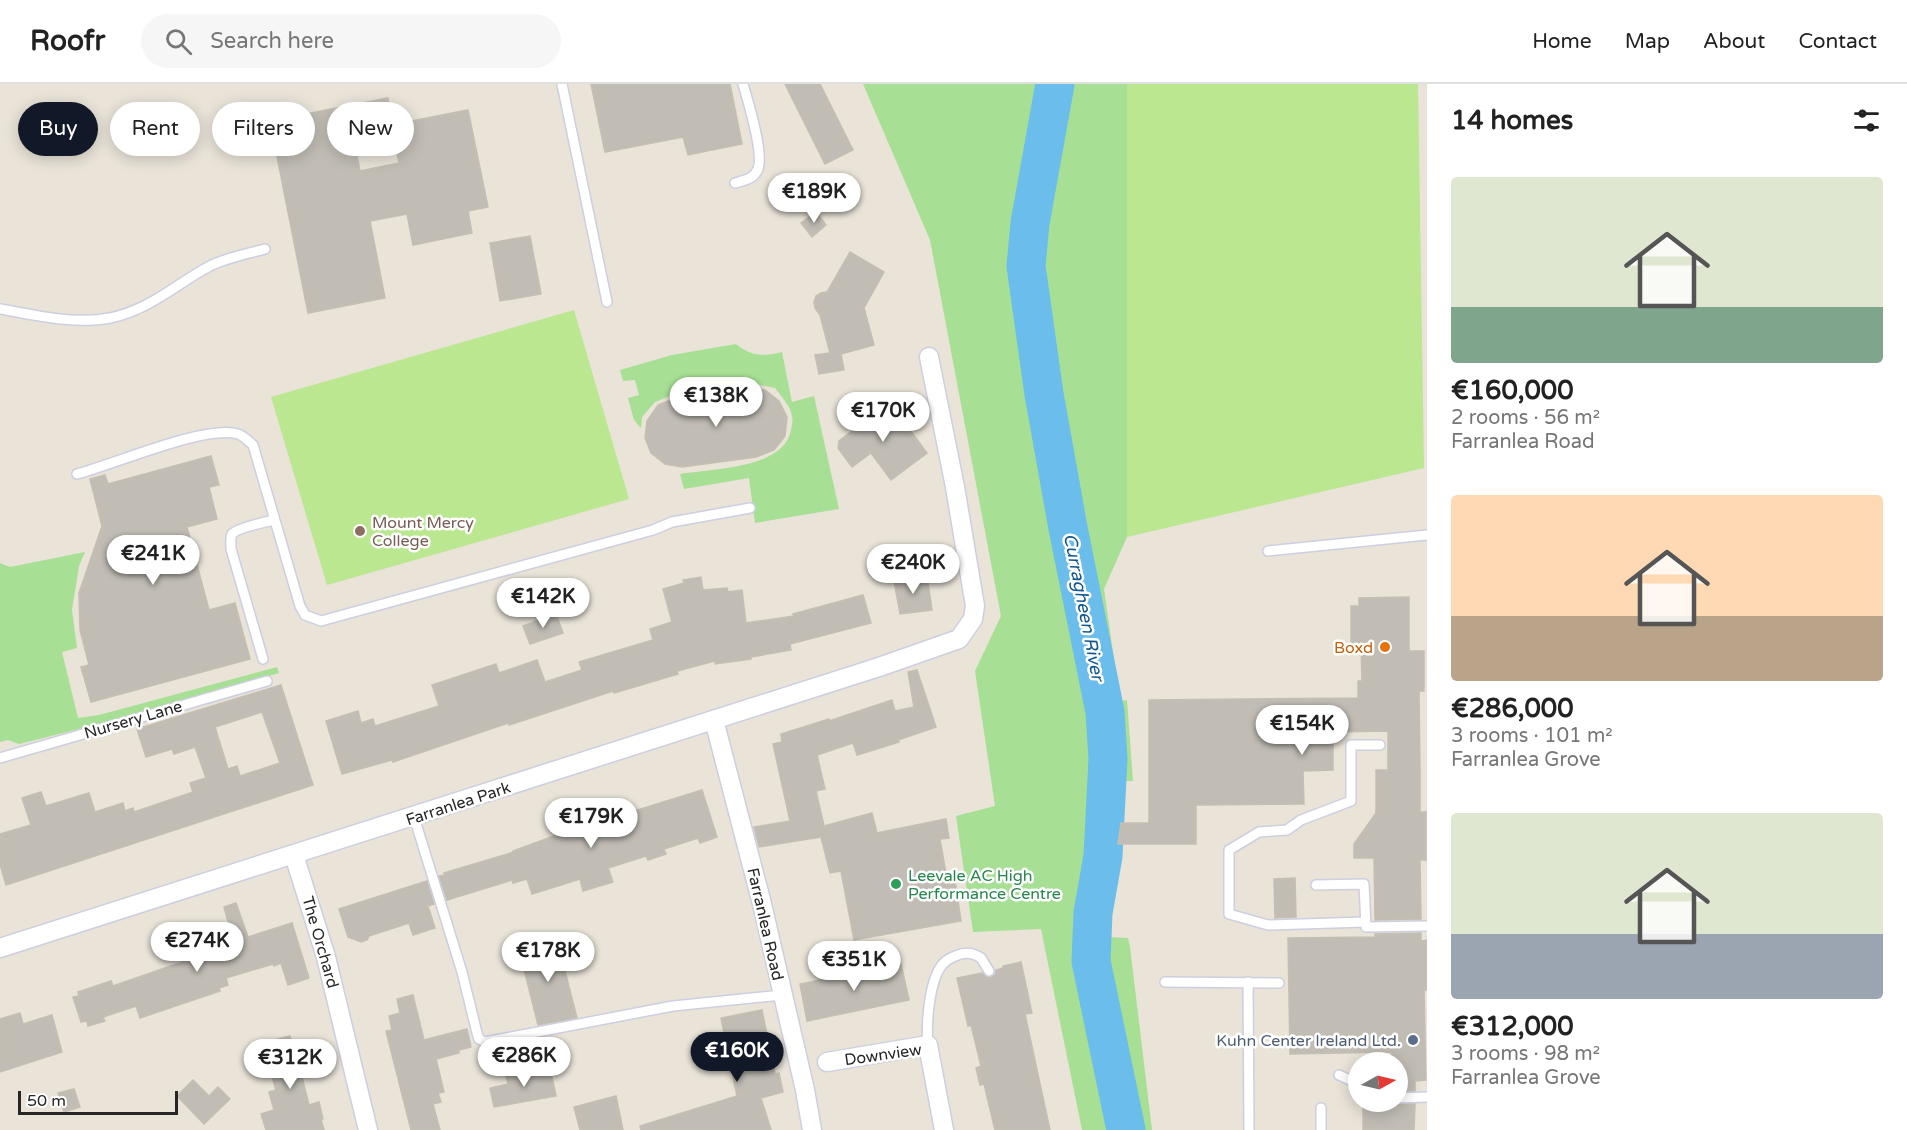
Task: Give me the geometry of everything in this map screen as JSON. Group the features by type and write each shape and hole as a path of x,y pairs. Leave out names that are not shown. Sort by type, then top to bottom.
{"street":[{"name":"Farranlea Park","path":"0,948 915,656 959,639 973,620 975,606 929,357"},
{"name":"Farranlea Road","path":"714,720 760,894 812,1130"},
{"name":"The Orchard","path":"294,855 326,957 368,1130"},
{"name":"Downview","path":"826,1062 928,1045 944,1130"}],"lane":[{"path":"562,84 607,302"},
{"path":"735,183 751,179 758,169 760,158 743,84"},
{"path":"0,309 51,317 108,318 142,308 158,300 210,266 265,249"},
{"path":"77,474 213,433 243,436 253,445 300,606 305,615 321,621 652,530 672,522 750,508"},
{"path":"263,659 231,549 231,539 232,534 237,530 274,520"},
{"path":"1268,551 1427,535"},
{"name":"Nursery Lane","path":"0,758 267,681"},
{"path":"1365,922 1268,926 1229,914 1229,850 1259,832 1287,830 1301,820 1351,801 1351,745 1380,745"},
{"path":"414,817 462,972 477,1033 485,1042 673,1006 782,995"},
{"path":"1316,885 1364,884 1365,927 1427,926"},
{"path":"928,1045 928,1012 940,967 954,956 967,953 981,958 989,971"},
{"path":"1165,982 1279,983"},
{"path":"1248,982 1249,1130"},
{"path":"1339,1075 1348,1079"},
{"path":"1408,1098 1427,1097"},
{"path":"1321,1108 1321,1130"}],"green space":[{"path":"863,84 1127,84 1127,537 1104,589 1120,701 1127,700 1133,781 1126,781 1107,937 1128,938 1152,1130 1082,1130 1041,929 973,932 956,816 995,806 975,671 1001,616 930,240"},
{"path":"1127,84 1418,84 1424,468 1127,537"},
{"path":"574,310 629,499 327,585 271,397"},
{"path":"736,344 747,351 758,354 769,355 782,352 792,402 814,396 839,509 755,523 749,478 684,489 680,474 745,465 775,453 786,443 791,430 792,416 787,404 775,388 746,382 670,396 655,402 642,417 641,428 634,420 628,398 639,395 635,380 623,381 620,370 672,355"},
{"path":"85,552 79,566 72,610 77,648 62,652 78,718 99,715 277,667 279,673 135,715 19,744 8,740 0,742 0,563 10,567"}],"building":[{"path":"591,84 730,84 742,144 688,155 683,137 605,152"},
{"path":"785,84 820,84 853,150 825,164"},
{"path":"388,98 389,102 367,102"},
{"path":"327,110 327,156 357,156 360,171 399,163 398,156 414,156 414,121 468,110 488,207 468,211 472,233 413,245 407,214 370,221 385,298 308,313 277,156 315,156 315,112"},
{"path":"816,212 826,225 812,237 801,223"},
{"path":"530,236 541,294 500,301 490,243"},
{"path":"850,252 884,272 864,308 874,345 841,354 844,370 819,374 815,355 830,353 820,315 814,302 816,296 827,292"},
{"path":"746,389 765,390 779,401 787,417 785,436 774,450 756,457 682,467 665,464 651,453 645,438 647,421 658,405 673,399"},
{"path":"890,403 927,453 891,480 871,453 852,467 838,448 839,441"},
{"path":"211,456 219,485 209,487 217,519 187,527 209,610 235,603 250,659 91,702 81,667 89,665 80,630 79,593 102,526 90,479 105,475 108,484"},
{"path":"927,576 932,610 900,614 894,581"},
{"path":"701,577 703,590 727,588 728,592 742,590 746,623 794,616 793,614 863,595 871,623 790,644 791,650 751,657 751,659 715,664 715,661 677,671 678,674 614,693 613,691 509,725 508,723 393,762 392,760 342,774 326,721 358,711 361,723 373,719 375,726 439,706 432,685 496,664 499,673 537,660 545,682 582,670 579,662 653,640 650,629 672,622 663,589 684,583 683,580"},
{"path":"1409,597 1409,651 1424,651 1424,691 1419,691 1420,812 1426,812 1426,860 1420,860 1421,919 1375,920 1374,858 1354,858 1354,844 1376,813 1376,770 1388,770 1388,731 1333,732 1333,770 1303,771 1304,804 1196,805 1196,844 1118,844 1121,823 1149,823 1149,700 1358,698 1358,681 1362,681 1361,644 1351,644 1351,606 1359,606 1359,598"},
{"path":"556,614 563,633 530,644 523,626"},
{"path":"917,670 936,727 857,755 853,743 817,755 825,789 816,791 824,826 872,813 877,833 946,819 949,838 940,839 946,874 954,873 961,921 854,940 841,871 830,873 821,837 759,847 754,827 790,821 773,744 782,742 781,734 892,700 895,711 914,707 908,672"},
{"path":"281,685 313,785 6,885 0,864 0,834 31,825 22,798 41,792 46,806 89,793 95,812 123,803 125,811 133,808 134,812 193,792 190,783 206,778 195,747 174,754 172,749 146,757 137,729","holes":["262,712 280,763 240,776 237,766 228,769 215,727"]},
{"path":"702,790 717,837 700,843 698,838 664,849 666,854 648,860 646,856 608,868 613,882 583,891 580,879 532,894 527,879 513,883 512,880 447,900 439,876 445,875 444,873"},
{"path":"1295,878 1296,917 1275,918 1274,879"},
{"path":"427,881 434,904 428,906 435,928 413,935 409,923 369,936 367,940 361,942 348,937 339,909"},
{"path":"236,903 248,937 292,923 309,978 288,985 281,963 274,966 273,964 226,978 228,985 219,988 220,991 140,1018 136,1006 103,1017 105,1021 88,1026 87,1021 81,1022 73,997 79,996 78,992 111,981 113,986 188,960 187,955 233,940 224,907"},
{"path":"1421,933 1421,941 1427,940 1427,990 1424,990 1426,1080 1415,1081 1415,1091 1408,1091 1408,1052 1290,1054 1288,938 1375,937 1375,934"},
{"path":"555,940 577,1018 538,1025 519,949"},
{"path":"1021,962 1032,1013 1025,1014 1050,1130 995,1130 984,1084 980,1085 976,1068 981,1066 971,1025 968,1026 957,978 982,973 990,978 995,975 996,970 1003,966"},
{"path":"901,964 909,1000 807,1021 800,984"},
{"path":"413,995 424,1040 467,1029 471,1047 436,1059 444,1092 438,1093 441,1102 433,1104 440,1130 411,1130 386,1031 392,1030 389,1016 400,1013 397,999"},
{"path":"762,1010 775,1074 779,1073 783,1092 761,1098 771,1130 641,1130 640,1126 737,1096 721,1018"},
{"path":"20,1013 23,1024 52,1015 62,1052 0,1072 0,1019"},
{"path":"290,1036 294,1052 304,1049 310,1070 301,1073 309,1105 319,1102 324,1130 266,1130 261,1114 274,1110 269,1092 276,1090 262,1043"},
{"path":"550,1068 556,1096 494,1107 490,1088 508,1084 506,1076"},
{"path":"193,1080 209,1096 218,1087 230,1099 204,1124 177,1096"},
{"path":"74,1089 80,1107 64,1112 58,1093"},
{"path":"616,1096 623,1130 580,1130 574,1107"},
{"path":"1408,1104 1415,1104 1414,1130 1363,1130 1363,1112 1408,1112"}],"waterway":[{"name":"Curragheen River","path":"1055,84 1030,223 1026,266 1044,394 1105,712 1108,759 1103,856 1093,913 1091,961 1126,1130"}],"place":[{"name":"Mount Mercy College","path":"360,531"},
{"name":"Boxd","path":"1385,647"},
{"name":"Leevale AC High Performance Centre","path":"896,884"},
{"name":"Kuhn Center Ireland Ltd.","path":"1413,1040"}]}
